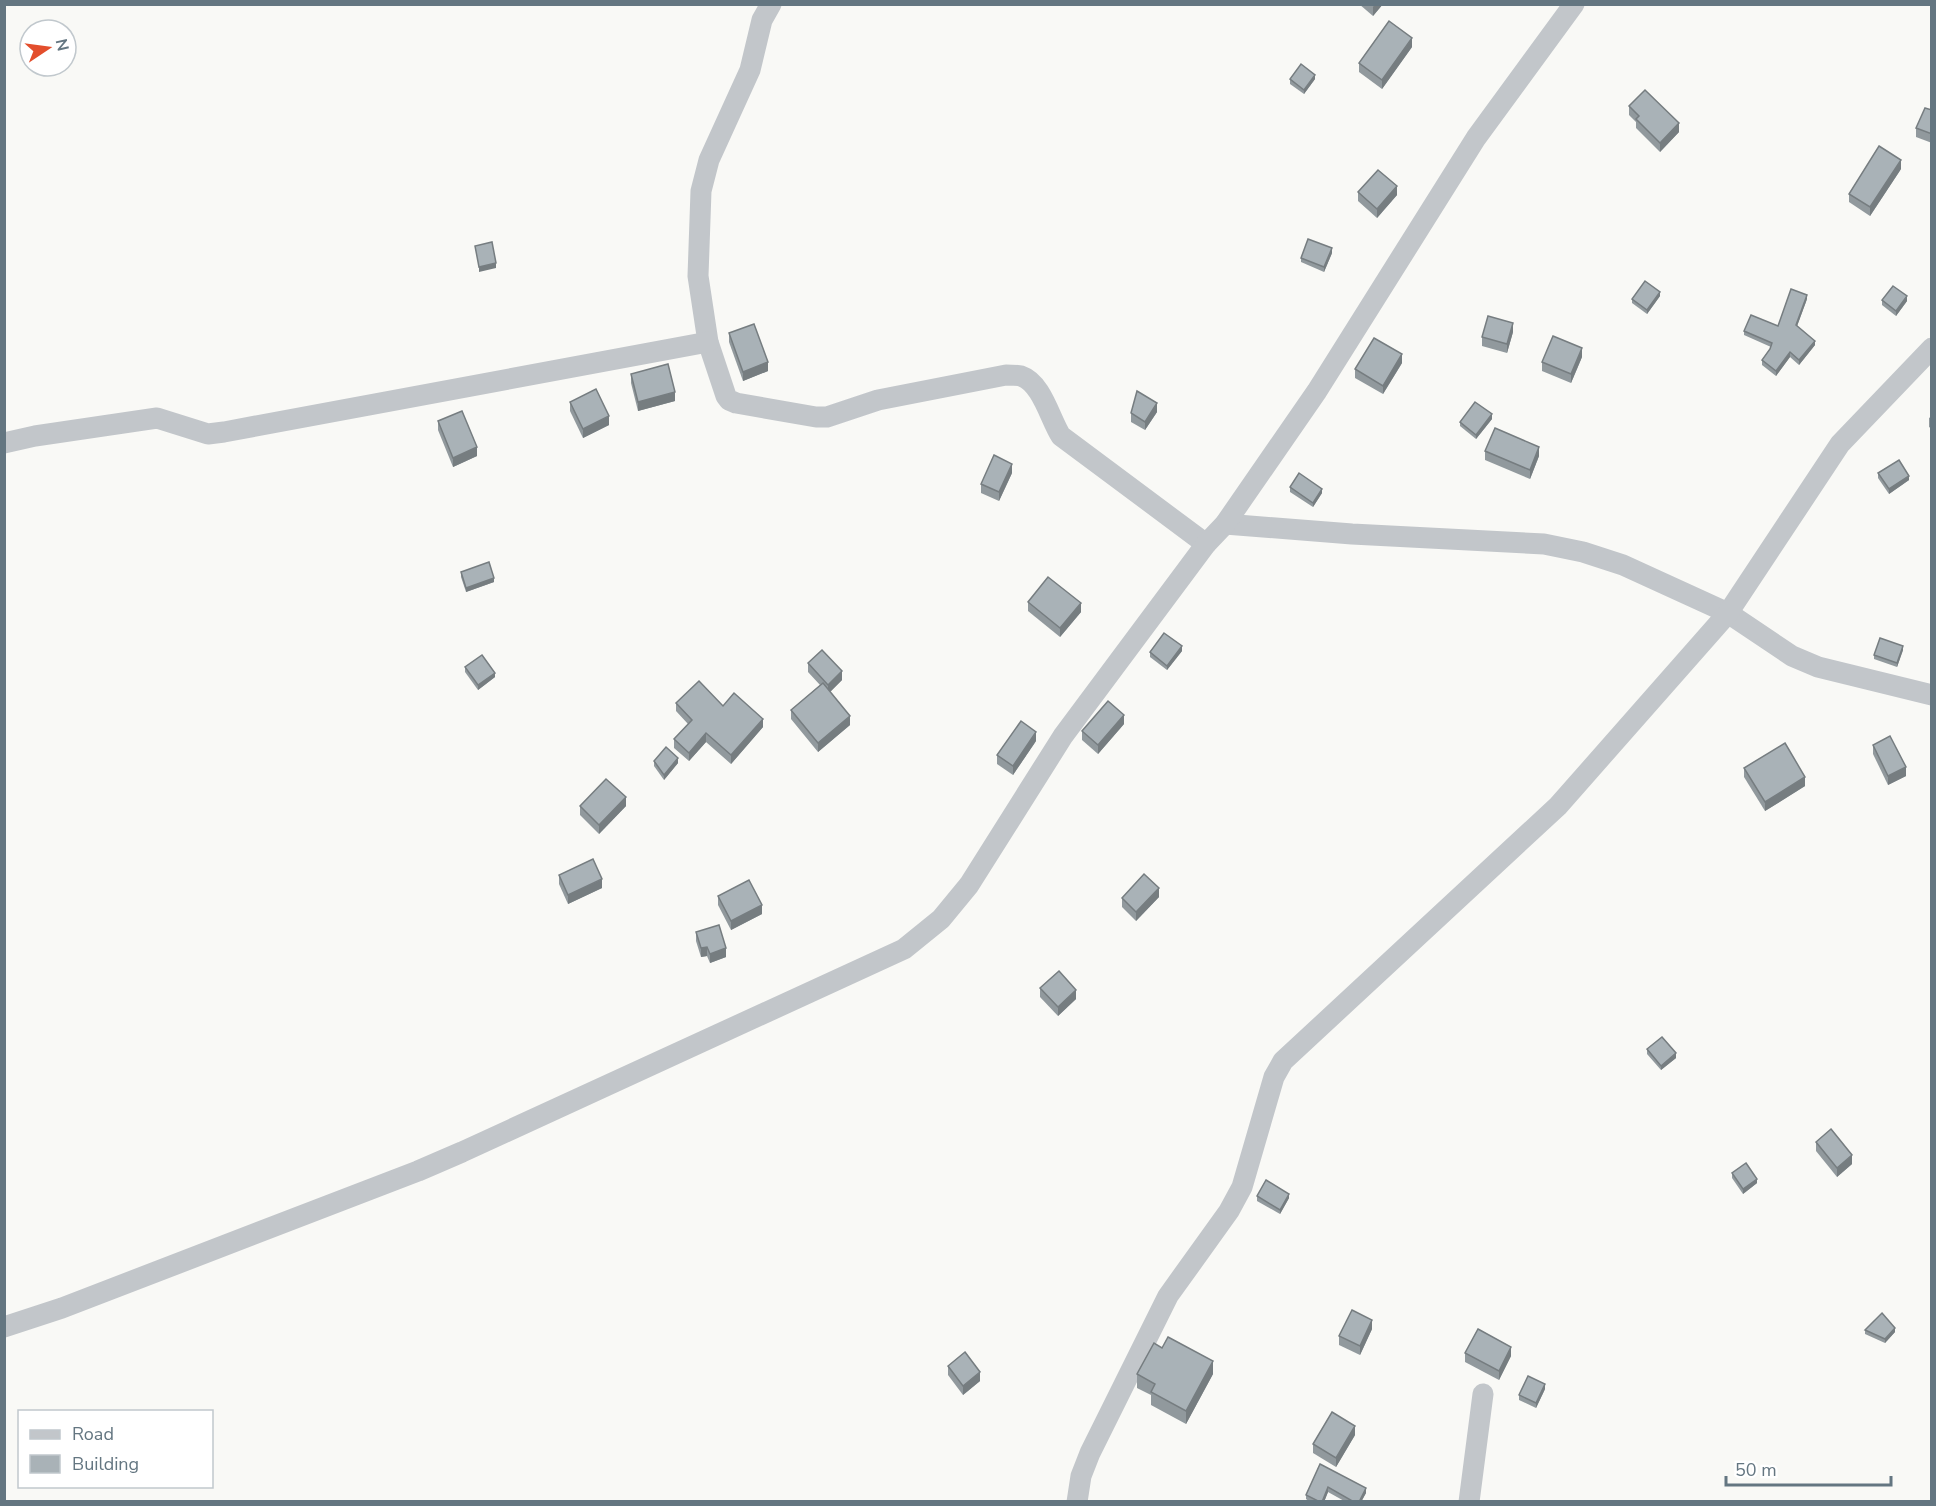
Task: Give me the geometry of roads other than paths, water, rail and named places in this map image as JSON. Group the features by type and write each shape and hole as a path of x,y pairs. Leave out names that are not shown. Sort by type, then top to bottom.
{"street":[{"path":"771,4 762,20 750,70 709,160 701,191 698,276 708,342 729,400 736,404 827,417 878,400 1006,375 1021,376 1031,382 1043,397 1053,424 1061,436 1206,544"},
{"path":"4,1327 62,1308 418,1171 904,948 941,919 969,885 1063,736 1206,544 1225,524 1317,391 1476,138 1574,4"},
{"path":"4,443 35,436 156,418 208,434 224,432 708,342"},
{"path":"1077,1502 1081,1476 1090,1453 1168,1296 1229,1211 1242,1187 1274,1077 1283,1061 1558,806 1728,613 1840,444 1932,348"},
{"path":"1225,524 1352,534 1544,544 1583,552 1623,565 1728,613 1792,656 1818,667 1932,695"},
{"path":"1469,1502 1483,1394"}]}
